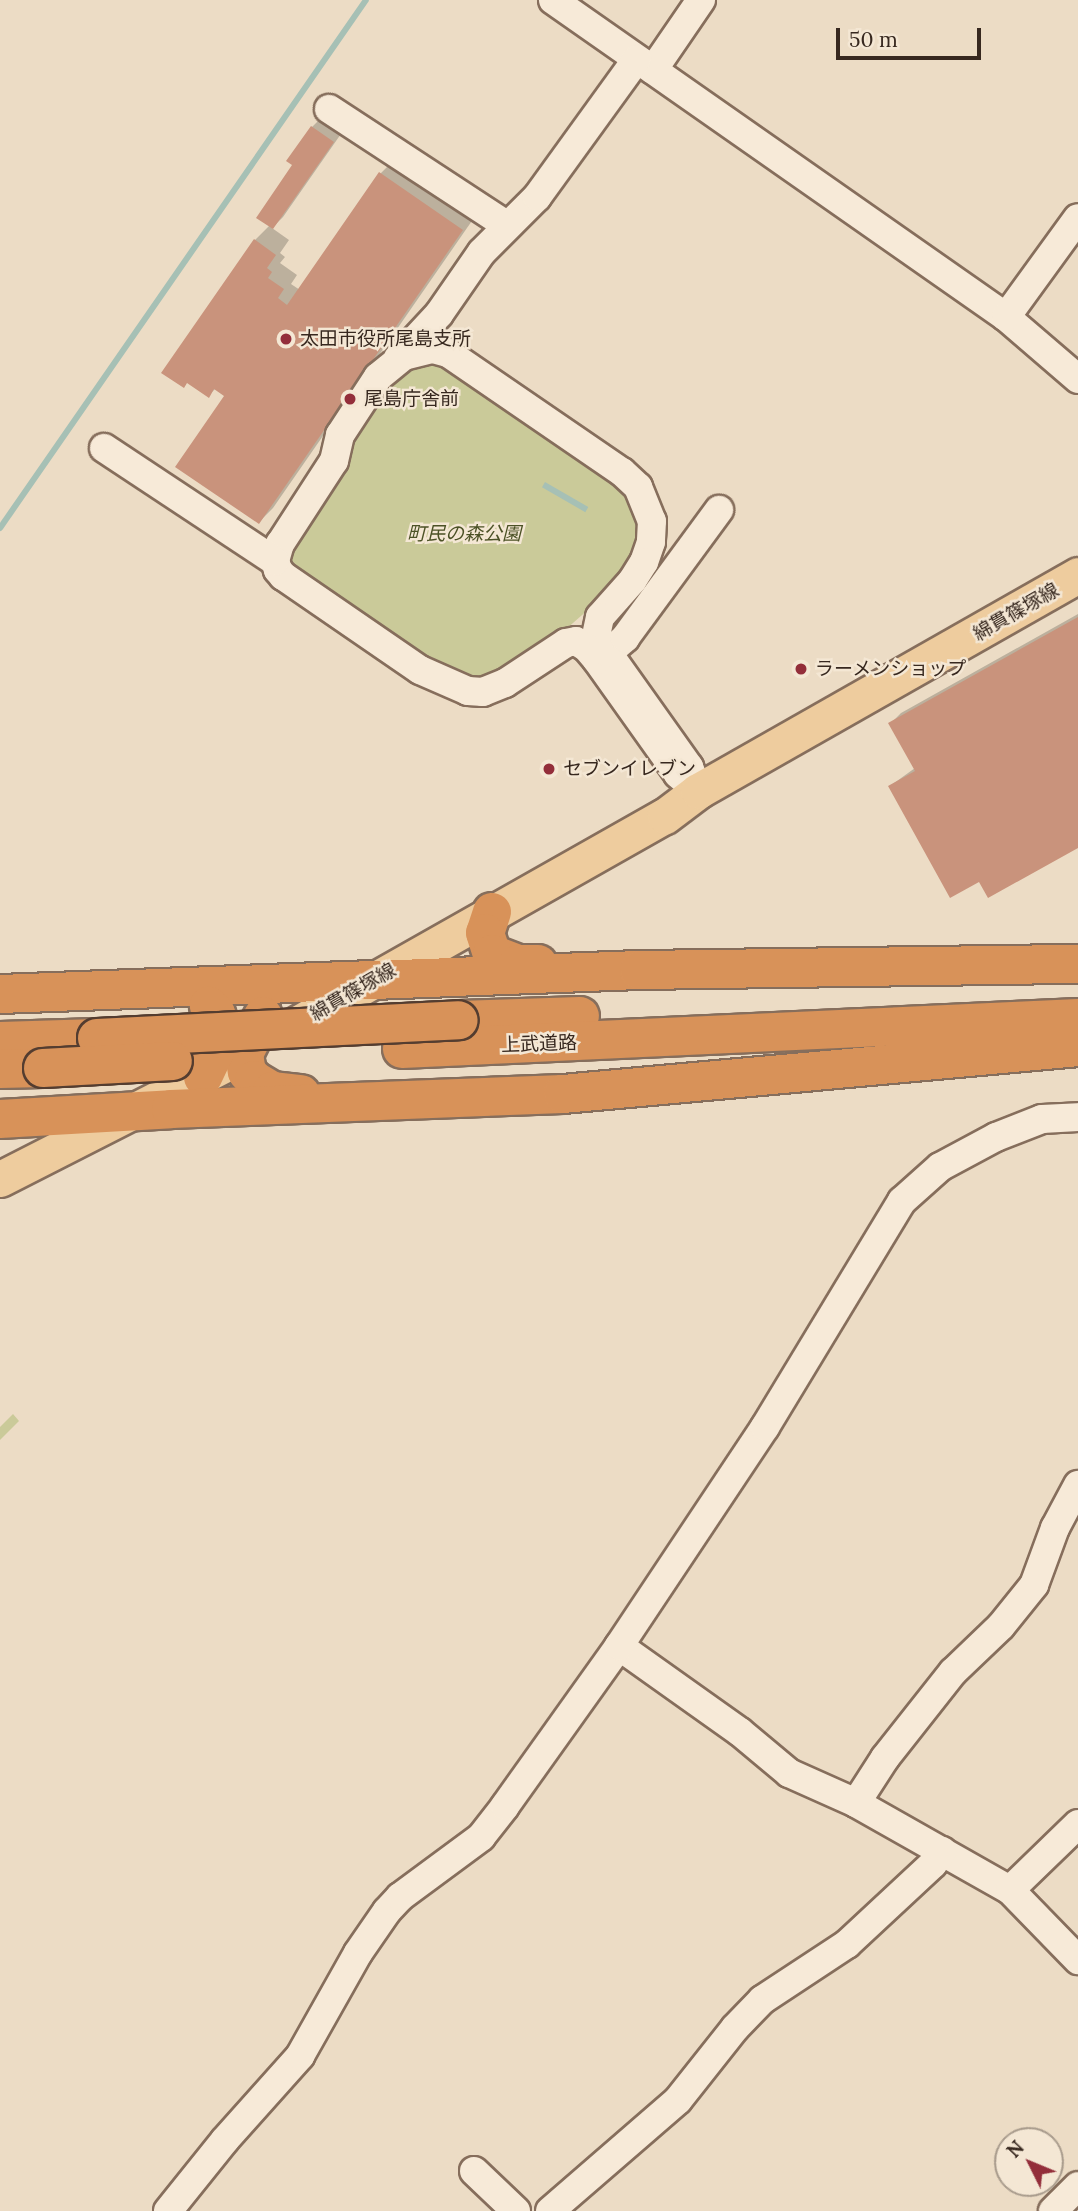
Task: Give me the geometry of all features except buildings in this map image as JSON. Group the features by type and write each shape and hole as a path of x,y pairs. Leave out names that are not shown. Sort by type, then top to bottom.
{"highway":[{"path":"492,912 487,924 486,942 492,954 501,959 519,964 597,964 639,970"},
{"path":"0,994 639,970 1078,964"},
{"path":"103,991 142,998 202,1002 216,1014 250,1076 272,1091 418,1101"},
{"name":"上武道路","path":"0,1041 1078,994"},
{"path":"203,1077 263,1017"},
{"name":"上武道路","path":"0,1069 1078,1018"},
{"path":"0,1119 418,1101 677,1086 921,1059 1078,1047"}],"main road":[{"name":"綿貫篠塚線","path":"0,1167 88,1114 374,981 666,816 698,791 1078,575"},
{"name":"綿貫篠塚線","path":"263,1017 408,942 659,803 698,791"},
{"path":"0,1179 203,1077"}],"street":[{"path":"553,0 1006,317 1078,379"},
{"path":"275,561 279,544 334,461 340,435 388,366 415,342 439,314 482,252 506,225 537,197 645,64 702,0"},
{"path":"329,109 506,225"},
{"path":"1006,317 1078,218"},
{"path":"439,314 436,336 448,353"},
{"path":"388,366 419,351 433,349 448,353 622,472 638,487 646,499 652,521 650,542 644,562 596,627 596,636 689,767 698,791"},
{"path":"104,448 275,561 283,576 421,670 468,691 483,692 505,684 566,643 576,641 587,648 597,660 678,774 698,791"},
{"path":"608,653 625,638 719,510"},
{"path":"168,2211 225,2140 300,2056 358,1953 387,1911 400,1897 481,1837 619,1646 765,1427 902,1201 940,1167 996,1137 1042,1119 1078,1117"},
{"path":"856,1803 886,1758 953,1672 1001,1626 1034,1585 1055,1528 1078,1485"},
{"path":"619,1646 740,1732 789,1773 856,1803 1010,1891 1078,1960"},
{"path":"1010,1891 1078,1824"},
{"path":"550,2211 670,2107 735,2028 762,2000 847,1944 933,1864 942,1851"},
{"path":"474,2171 516,2211"},
{"path":"1053,2211 1078,2186"}],"green space":[{"name":"町民の森公園","path":"435,362 452,367 621,483 638,510 639,544 614,587 565,630 488,680 445,676 299,575 291,561 292,547 347,467 352,437 377,401 399,374 413,366"},
{"path":"13,1414 19,1421 0,1440 0,1427"}],"shaded area":[{"path":"545,482 588,507 585,512 542,487"}],"waterway":[{"path":"0,528 366,0"}],"place":[{"name":"太田市役所尾島支所","path":"286,339"},
{"name":"尾島庁舎前","path":"350,399"},
{"name":"ラーメンショップ","path":"801,669"},
{"name":"セブンイレブン","path":"549,769"}]}
